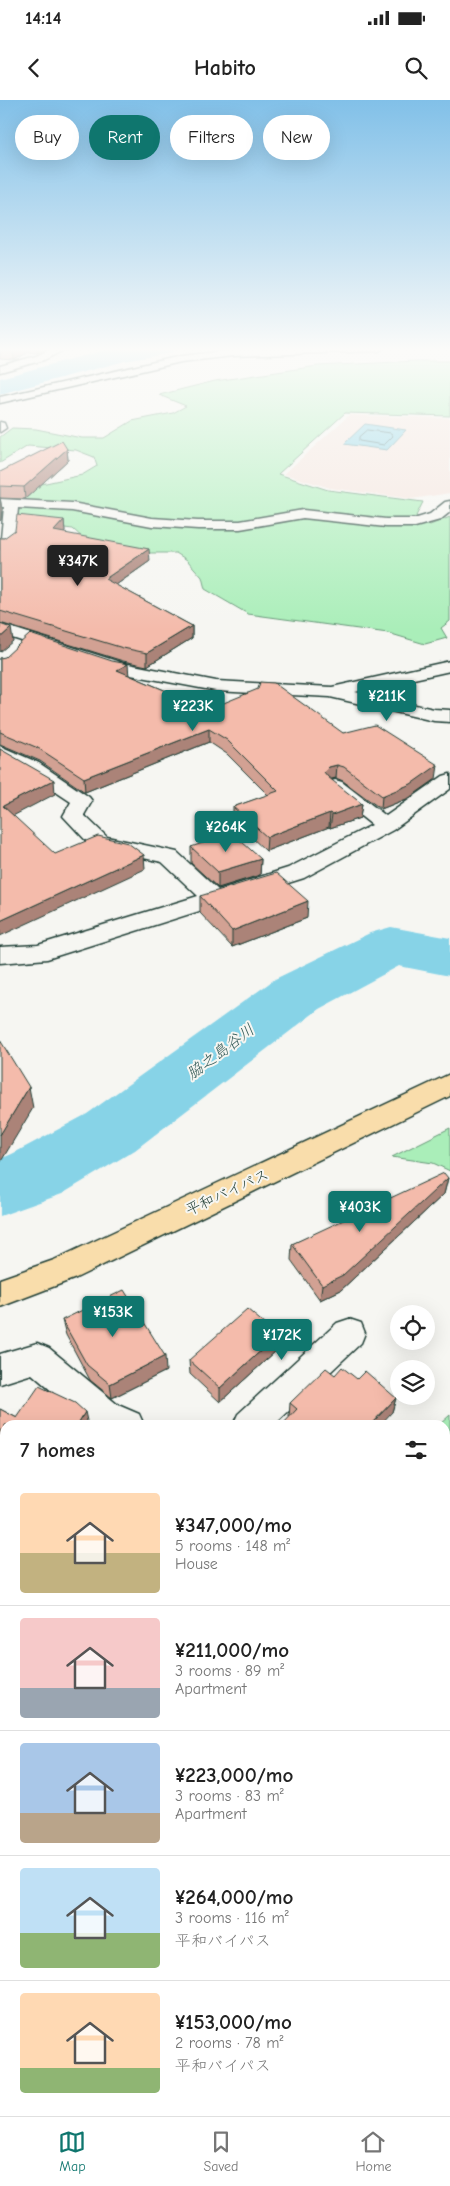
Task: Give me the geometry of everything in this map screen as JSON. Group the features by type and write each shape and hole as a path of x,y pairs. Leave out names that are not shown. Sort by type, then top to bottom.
{"highway":[{"name":"平和バイパス","path":"0,1292 65,1269 450,1084"}],"street":[{"path":"0,545 8,540 5,504 72,507 152,522 198,525 240,525 304,514 386,523 415,523 435,517 450,505"},
{"path":"0,629 120,668 216,686 330,692 434,715 450,716"},
{"path":"12,653 25,638"},
{"path":"330,692 450,666"},
{"path":"0,752 18,759 52,778 82,801 73,816 100,842 169,857 213,898"},
{"path":"0,955 39,953 296,873 386,826 450,780"},
{"path":"336,786 386,826"},
{"path":"255,1420 350,1333"},
{"path":"0,1369 37,1358 106,1416 115,1420"}],"shaded area":[{"path":"319,442 450,442 450,493 412,499 330,488 284,474"}],"green space":[{"path":"0,442 313,442 278,474 328,490 423,502 416,516 430,525 450,517 450,621 441,628 447,638 425,644 388,633 248,614 205,589 202,577 187,560 176,553 127,553 94,548 73,529 39,525 17,515 22,503 0,496 82,475 97,466 94,457 76,450 28,446 0,463"},
{"path":"450,1128 450,1171 433,1163 392,1157"}],"water":[{"path":"346,442 395,442 387,450 344,444"}],"building":[{"path":"60,442 63,442 67,449 24,487 0,486 0,472"},
{"path":"17,515 64,520 54,531 149,549 105,579 192,626 147,653 123,648 0,611 0,538 4,538 15,530"},
{"path":"0,624 11,628 0,638"},
{"path":"30,634 112,661 128,664 117,670 209,709 258,689 260,682 274,683 343,733 375,725 438,765 411,784 382,796 344,767 337,765 329,767 324,772 328,777 362,804 332,815 330,813 267,837 233,807 278,791 227,740 209,729 84,778 38,748 0,732 0,658 5,657"},
{"path":"0,749 54,780 3,806 55,854 98,836 128,843 144,855 0,921"},
{"path":"232,833 261,859 218,872 191,847"},
{"path":"276,873 308,901 232,931 200,896"},
{"path":"0,1040 29,1087 0,1135"},
{"path":"444,1173 448,1178 343,1275 322,1285 292,1244"},
{"path":"124,1290 165,1356 110,1384 87,1365 62,1320"},
{"path":"247,1309 278,1335 220,1388 189,1360"},
{"path":"342,1367 357,1379 365,1371 390,1393 390,1404 375,1420 287,1420 297,1409 290,1403 326,1368 335,1375"},
{"path":"39,1386 75,1403 85,1412 80,1420 0,1420 0,1409 17,1418"}],"waterway":[{"name":"脇之島谷川","path":"0,1188 37,1174 111,1132 297,994 391,946 450,957"}]}
